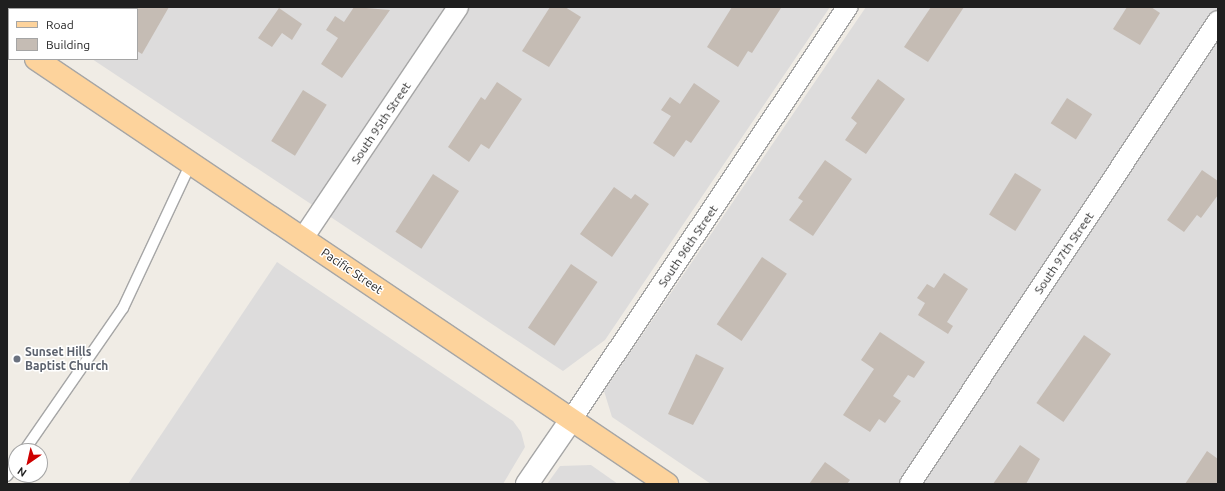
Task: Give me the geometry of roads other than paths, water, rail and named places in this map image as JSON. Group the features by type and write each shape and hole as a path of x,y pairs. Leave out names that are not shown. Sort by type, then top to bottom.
{"main road":[{"name":"Pacific Street","path":"37,60 667,484"}],"street":[{"name":"South 95th Street","path":"303,238 458,7"},
{"name":"South 96th Street","path":"527,484 848,7"},
{"name":"South 97th Street","path":"910,484 1218,21"}],"lane":[{"path":"30,443 123,308 191,163"}],"place":[{"name":"Sunset Hills Baptist Church","path":"17,359"}]}
